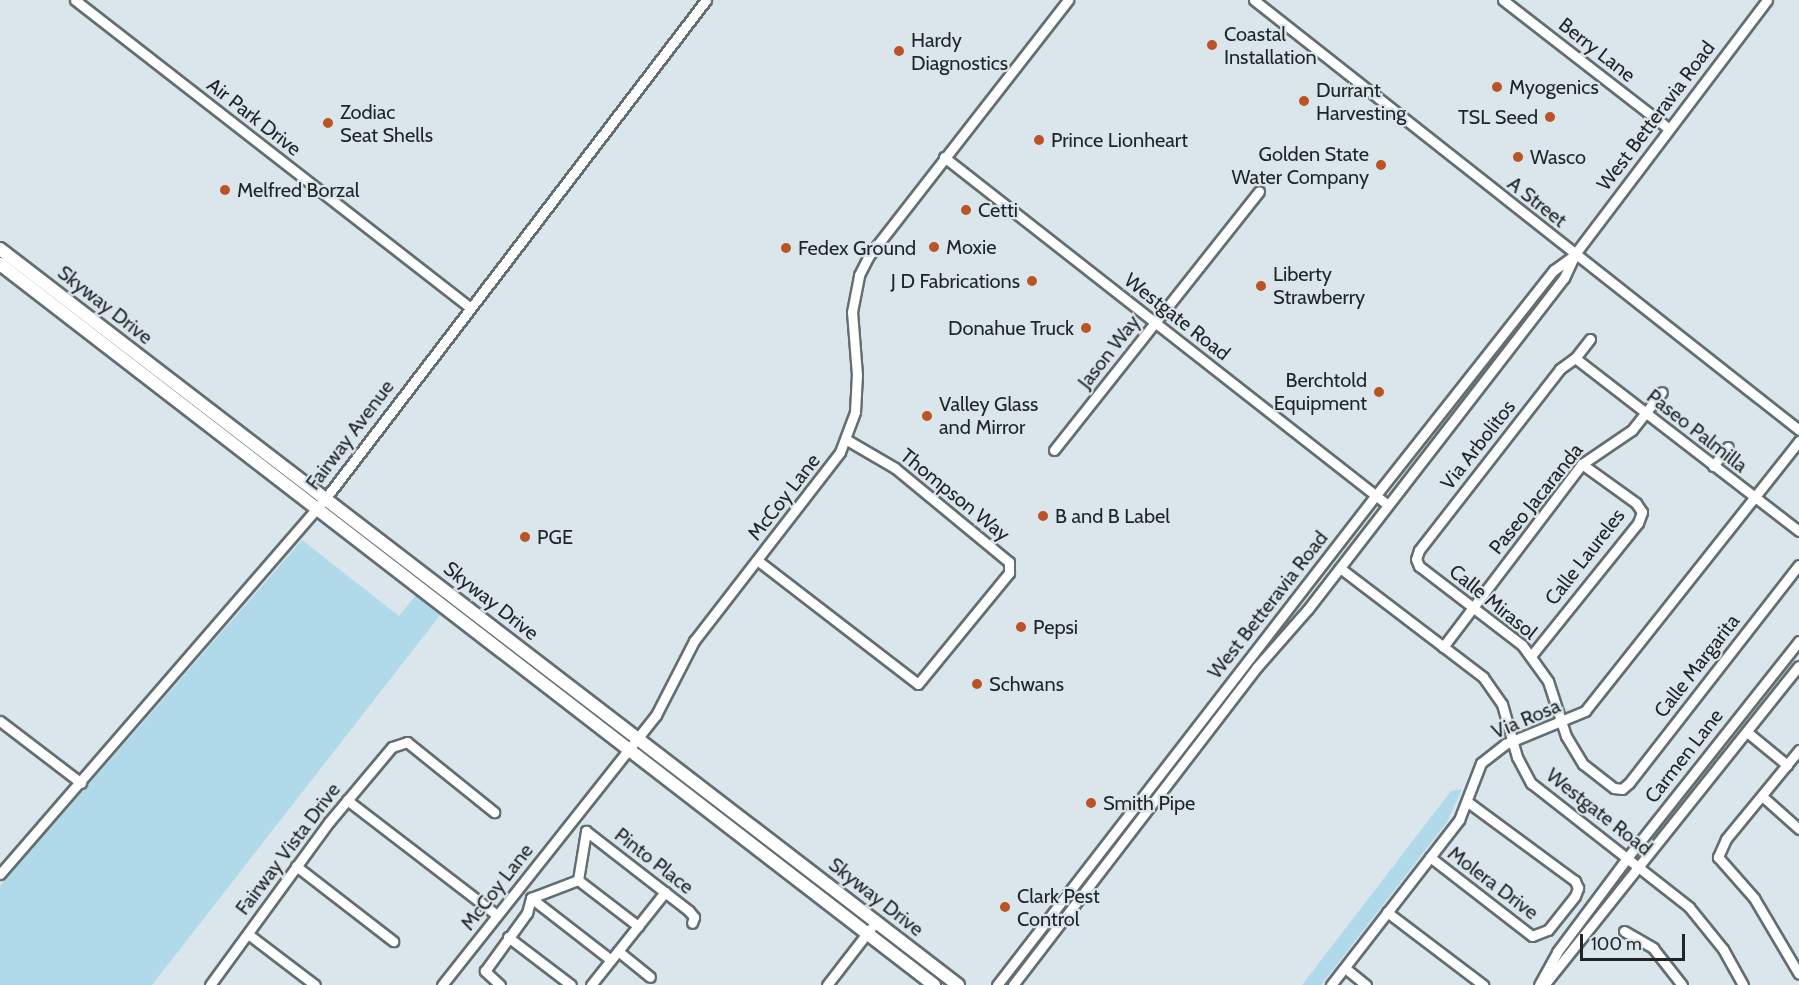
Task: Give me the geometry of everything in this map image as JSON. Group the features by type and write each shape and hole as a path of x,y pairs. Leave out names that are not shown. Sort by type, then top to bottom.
{"main road":[{"name":"Skyway Drive","path":"0,249 321,503 633,744 872,926 958,985"},
{"name":"Skyway Drive","path":"0,264 321,503"},
{"name":"Skyway Drive","path":"872,926 934,985"}],"street":[{"name":"Air Park Drive","path":"75,0 469,307"},
{"name":"Fairway Avenue","path":"0,874 321,503 706,0"},
{"name":"McCoy Lane","path":"442,985 633,744 666,698 682,659 830,468 847,440 857,390 852,312 859,275 887,228 1068,0"},
{"name":"A Street","path":"1254,0 1799,430"},
{"name":"Berry Lane","path":"1503,0 1668,128"},
{"name":"West Betteravia Road","path":"1014,985 1257,668 1340,568 1564,278 1575,254 1767,0"},
{"name":"Westgate Road","path":"944,157 1388,505"},
{"name":"Jason Way","path":"1054,450 1259,191"},
{"name":"West Betteravia Road","path":"997,985 1376,495 1554,270 1575,254"},
{"name":"Via Arbolitos","path":"1416,559 1419,550 1560,369 1575,358 1590,339"},
{"name":"Paseo Palmilla","path":"1575,358 1799,531"},
{"name":"Paseo Jacaranda","path":"1443,647 1582,464 1594,452 1632,430 1662,392"},
{"name":"Thompson Way","path":"757,560 918,684 1009,573 1009,562 895,468 847,440"},
{"name":"Via Rosa","path":"1331,985 1459,820 1468,802 1481,763 1513,741 1562,723 1585,711 1799,441"},
{"path":"1713,466 1728,447"},
{"name":"Calle Laureles","path":"1531,656 1638,523 1642,512 1636,503 1582,464"},
{"name":"Calle Mirasol","path":"1416,559 1419,566 1473,607 1531,656 1548,681 1573,752 1583,764 1614,788 1622,789"},
{"name":"Calle Margarita","path":"1622,789 1799,565"},
{"name":"Westgate Road","path":"1340,568 1443,647 1495,691 1531,783 1689,907 1723,949 1743,985"},
{"name":"Carmen Lane","path":"1542,985 1557,952 1627,858 1799,641"},
{"name":"Carmen Lane","path":"1542,985 1799,666"},
{"path":"0,721 81,783"},
{"path":"1747,732 1787,765"},
{"name":"Fairway Vista Drive","path":"210,985 347,800 388,750 401,742 407,742 494,812"},
{"path":"1799,750 1720,848 1718,857 1754,898 1799,974"},
{"path":"1762,796 1799,829"},
{"path":"347,800 497,915"},
{"name":"Molera Drive","path":"1430,857 1532,936 1548,930 1575,896 1578,888 1575,881 1468,802"},
{"name":"Pinto Place","path":"578,880 586,831 692,914 692,923"},
{"path":"296,866 393,941"},
{"path":"531,898 578,880 638,926"},
{"path":"591,985 664,892"},
{"path":"500,985 484,970 530,908 531,898"},
{"path":"531,898 611,960"},
{"path":"1387,912 1483,985"},
{"path":"827,985 872,926"},
{"path":"1624,931 1653,948 1682,985"},
{"path":"248,934 315,985"},
{"path":"508,937 571,985"},
{"path":"618,951 650,977"},
{"path":"1345,968 1366,985"}],"shaded area":[{"path":"302,540 399,616 416,595 441,614 152,985 0,985 0,886"},
{"path":"1462,789 1447,822 1321,985 1302,985 1451,791"}],"place":[{"name":"Coastal Installation","path":"1212,45"},
{"name":"Hardy Diagnostics","path":"899,51"},
{"name":"Myogenics","path":"1497,87"},
{"name":"Durrant Harvesting","path":"1304,101"},
{"name":"TSL Seed","path":"1550,117"},
{"name":"Zodiac Seat Shells","path":"328,123"},
{"name":"Prince Lionheart","path":"1039,140"},
{"name":"Wasco","path":"1518,157"},
{"name":"Golden State Water Company","path":"1381,165"},
{"name":"Melfred Borzal","path":"225,190"},
{"name":"Cetti","path":"966,210"},
{"name":"Moxie","path":"934,247"},
{"name":"Fedex Ground","path":"786,248"},
{"name":"J D Fabrications","path":"1032,281"},
{"name":"Liberty Strawberry","path":"1261,286"},
{"name":"Donahue Truck","path":"1086,328"},
{"name":"Berchtold Equipment","path":"1379,392"},
{"name":"Valley Glass and Mirror","path":"927,416"},
{"name":"B and B Label","path":"1043,516"},
{"name":"PGE","path":"525,537"},
{"name":"Pepsi","path":"1021,627"},
{"name":"Schwans","path":"977,684"},
{"name":"Smith Pipe","path":"1091,803"},
{"name":"Clark Pest Control","path":"1005,907"}]}
